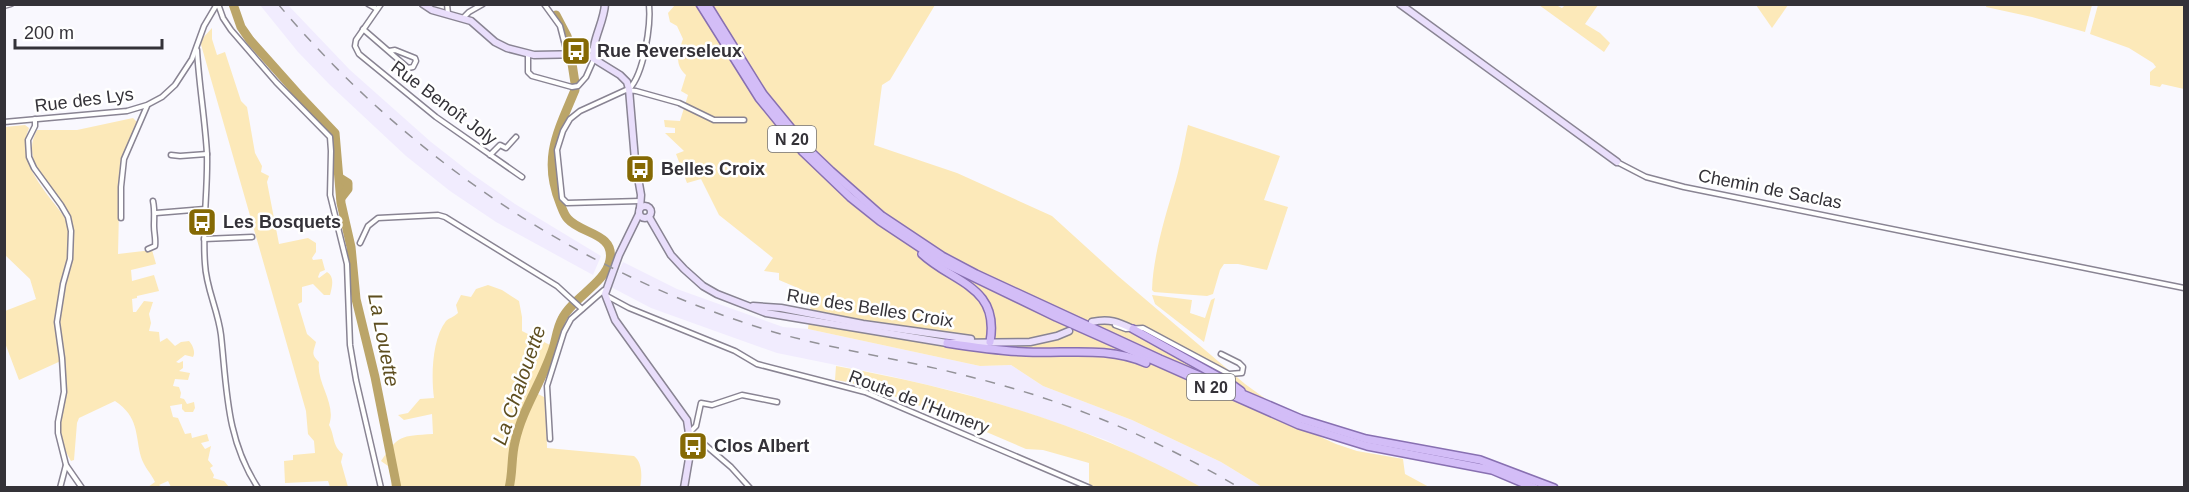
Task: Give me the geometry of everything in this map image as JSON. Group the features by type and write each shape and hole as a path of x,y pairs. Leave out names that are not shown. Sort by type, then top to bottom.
{"main road":[{"path":"423,4 428,9 475,23 500,45 528,54 571,51 593,55 620,75 627,82 629,89"},
{"path":"593,55 604,18 605,4"},
{"name":"N 20","path":"700,4 759,98 803,152 850,197 910,242 940,261 1174,371 1329,436 1397,453 1491,470 1535,488"},
{"name":"N 20","path":"707,4 752,78 786,123 831,171 882,216 914,238 976,274 1253,399 1331,429 1399,446 1480,460 1554,488"},
{"name":"Chemin de Saclas","path":"1400,4 1617,162"},
{"name":"Rue des Belles Croix","path":"629,89 635,160 643,208 662,240 684,269 717,294 745,306 947,343 990,342"},
{"path":"643,208 619,255 605,292 615,320 687,420 691,447 684,488"},
{"path":"910,242 931,262 979,293 988,313 990,342 1041,340 1069,331"},
{"name":"Rue des Belles Croix","path":"766,310 781,308 863,324 990,342"},
{"path":"1092,322 1115,320 1230,382 1253,399"},
{"path":"947,343 1027,352 1102,352 1123,355 1158,368 1174,371"}],"street":[{"path":"4,6 11,4"},
{"path":"368,4 377,9"},
{"path":"381,4 363,29 408,68 413,68 415,58 395,50 389,51"},
{"path":"447,4 448,15"},
{"path":"463,18 483,4"},
{"path":"544,4 560,26 571,51"},
{"path":"643,208 567,203 562,198 557,150 570,119 580,111 629,89 635,80 650,28 649,4"},
{"path":"218,5 231,30 330,137 330,195 344,245 353,363 381,488"},
{"name":"Rue des Lys","path":"4,122 117,112 147,105 162,97 175,85 197,50 201,34 218,5"},
{"name":"Rue Benoît Joly","path":"363,29 355,46 359,54 435,117 522,177"},
{"path":"197,50 207,154 204,239 206,279 221,335 229,415 239,450 258,488"},
{"path":"528,54 528,72 532,76 575,87 586,77 593,55"},
{"path":"629,89 683,104 714,120 744,120"},
{"path":"121,218 124,159 147,105"},
{"path":"35,120 35,126 28,140 28,157 68,217 72,237 70,259 63,284 57,322 64,392 58,433 66,465 82,488"},
{"path":"490,155 500,145 506,148 516,138"},
{"path":"171,155 207,154"},
{"name":"Chemin de Saclas","path":"1617,162 1646,177 1684,187 2184,288"},
{"path":"148,249 155,246 156,213 153,201"},
{"path":"156,213 205,209"},
{"path":"360,243 368,225 378,218 438,215 445,217 557,286 582,309"},
{"path":"204,239 252,237"},
{"path":"550,439 547,386 564,332 582,309 605,292"},
{"name":"Route de l'Humery","path":"605,292 629,308 725,347 757,364 865,392 1090,488"},
{"path":"1133,329 1143,328 1229,374 1242,373 1243,367 1239,363 1221,354"},
{"path":"750,488 731,467 690,432 696,426 701,403 712,405 742,395 777,402"},
{"path":"60,488 66,465"}],"shaded area":[{"path":"1987,4 2092,5 2085,32 1986,7"},
{"path":"260,5 288,5 350,70 431,142 515,204 601,256 593,275 496,222 450,191 406,156 298,52"},
{"path":"675,5 935,5 890,80 882,85 874,145 957,173 1052,216 1118,276 1245,384 1314,434 1357,451 1403,459 1405,474 1429,487 1262,487 1221,462 1132,420 1043,386 1011,365 980,366 808,329 812,294 779,280 779,273 764,271 773,258 719,215 701,179 687,183 676,154 684,151 665,133 675,133 675,128 665,127 664,120 680,121 688,95 681,91 686,75 678,62 683,39 677,26 670,22 668,13"},
{"path":"1539,5 1556,5 1562,8 1565,5 1598,5 1585,24 1600,33 1610,43 1604,52"},
{"path":"1756,5 1788,5 1772,28"},
{"path":"2098,5 2184,5 2184,89 2162,84 2160,87 2150,85 2150,72 2156,67 2153,63 2129,48 2090,34"},
{"path":"212,28 212,39 217,55 225,52 241,101 247,107 255,153 262,166 261,172 269,176 267,182 279,244 308,238 316,243 316,252 312,258 313,260 322,259 325,270 320,272 318,277 327,272 332,279 330,295 324,295 313,284 302,287 302,302 298,304 307,334 316,342 314,355 319,362 320,378 329,401 331,417 329,425 335,444 343,454 341,462 348,487 330,487 328,481 285,483 284,461 293,460 293,455 315,453 314,441 308,434 306,411 200,41"},
{"path":"133,118 138,123 125,150 120,169 118,254 152,250 156,264 131,270 132,281 154,275 159,291 132,299 133,312 136,312 144,301 153,302 149,314 151,323 149,331 159,332 160,342 167,338 175,346 189,341 191,344 194,351 193,357 185,355 176,362 183,361 183,368 179,371 190,373 188,380 175,379 173,386 179,387 180,398 184,399 187,404 194,402 195,408 193,412 185,412 182,404 170,406 173,417 178,418 185,434 191,433 192,438 207,434 209,441 201,443 205,449 211,446 208,460 213,466 210,468 214,475 213,478 224,481 229,487 171,487 168,481 159,485 162,487 148,487 155,482 142,461 135,426 128,413 115,401 79,418 74,460 71,461 61,433 64,393 63,360 19,380 5,343 5,311 36,299 30,279 5,255 5,127 25,125 29,128 26,154 30,166 44,190 68,222 72,222 70,215 35,164 32,153 37,130 77,130"},
{"path":"1188,125 1280,156 1264,200 1288,207 1267,270 1238,264 1224,264 1213,294 1207,296 1152,290 1157,249 1178,173"},
{"path":"623,262 677,289 783,327 808,329 980,366 1011,365 1043,386 1132,420 1221,462 1262,487 1201,487 1106,440 1034,415 966,394 777,353 651,308 611,287"},
{"path":"488,285 502,290 519,301 522,331 556,348 536,393 546,398 547,448 634,456 640,467 640,488 391,487 392,481 388,466 381,461 392,446 401,438 433,434 432,414 404,420 398,415 408,413 420,399 434,398 435,347 441,329 446,321 458,313 456,305 461,295 471,297 476,289"},
{"path":"1152,295 1192,300 1190,313 1205,318 1211,300 1215,298 1204,342 1155,304"},
{"path":"836,366 931,386 1024,412 1114,445 1201,487 1089,487 1089,463 1043,450 1026,449 888,394 835,380"}],"waterway":[{"name":"La Louette","path":"233,4 241,27 250,40 335,133 341,203 351,247 356,299 375,377 397,488"},
{"name":"La Chalouette","path":"556,15 567,36 571,50"},
{"name":"La Chalouette","path":"571,57 575,83"},
{"name":"La Chalouette","path":"509,488 518,430 553,350 560,323 573,304 602,276 610,260 607,244 596,235 574,224 567,217 555,187 552,172 554,145 575,90"},
{"name":"La Louette","path":"340,178 348,183 348,189 341,198"}],"railway":[{"path":"278,4 329,61 384,113 442,161 504,205 568,245 635,279 705,309 777,333 947,371 1041,397 1143,437 1240,488"}],"place":[{"name":"Rue Reverseleux","path":"576,51"},
{"name":"Belles Croix","path":"640,169"},
{"name":"Les Bosquets","path":"202,222"},
{"name":"Clos Albert","path":"693,446"}]}
